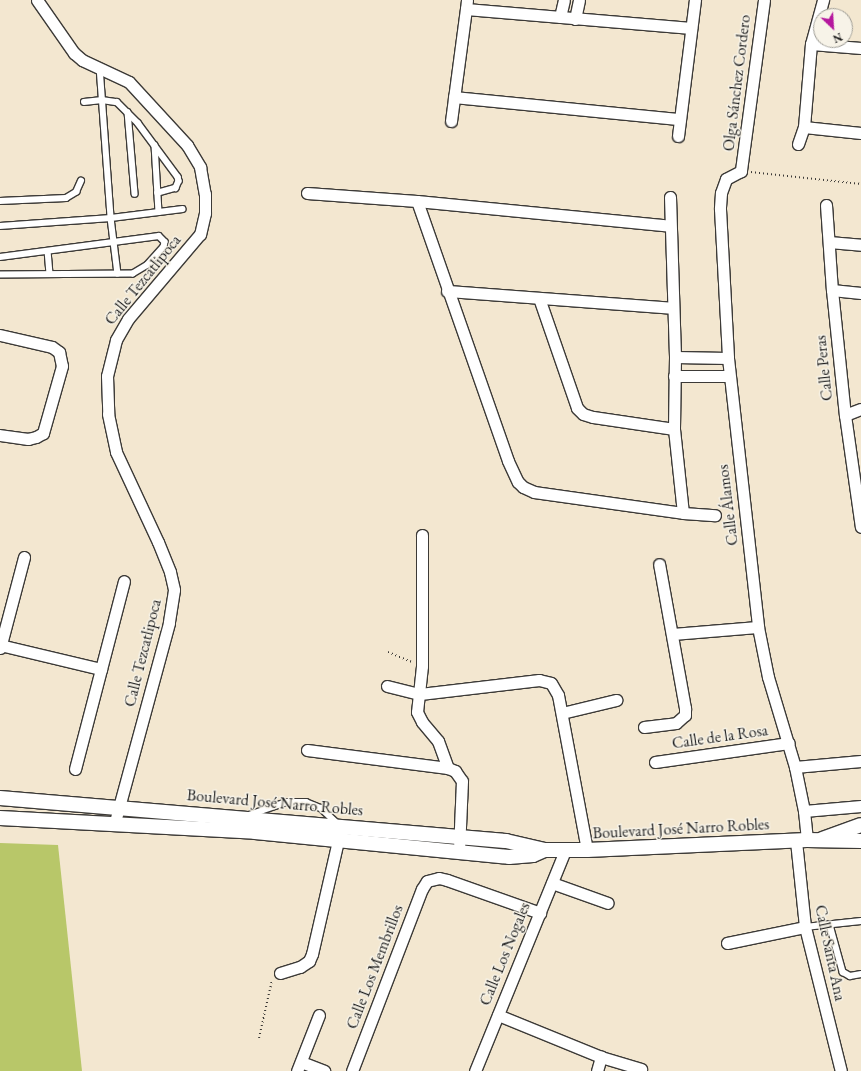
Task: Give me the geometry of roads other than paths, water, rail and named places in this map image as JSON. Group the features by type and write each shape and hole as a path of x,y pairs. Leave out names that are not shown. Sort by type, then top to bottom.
{"street":[{"name":"Calle Tezcatlipoca","path":"38,0 74,53 82,60 100,67 129,82 187,145 200,167 205,194 205,213 200,234 128,319 116,340 107,376 108,414 116,452 160,548 170,572 174,590 169,623 114,825"},
{"path":"560,17 564,0"},
{"path":"575,19 579,0"},
{"path":"678,136 695,0"},
{"name":"Olga Sánchez Cordero","path":"741,171 764,0"},
{"path":"798,144 804,127 811,44 823,0"},
{"path":"451,122 466,4 575,19 691,28"},
{"path":"811,44 861,48"},
{"path":"454,97 680,119"},
{"path":"804,127 861,133"},
{"name":"Calle Álamos","path":"741,171 726,179 721,194 720,209 729,376 758,627 768,677 795,767 804,811 807,840"},
{"path":"307,193 416,201 670,226"},
{"path":"670,197 672,308 675,357 674,429 683,513"},
{"path":"416,201 508,461 514,476 523,487 534,492 683,513 715,515"},
{"name":"Calle Peras","path":"826,205 832,290 845,415 861,527"},
{"path":"829,242 861,245"},
{"path":"832,290 861,293"},
{"path":"447,291 672,308"},
{"path":"539,298 577,408 583,414 593,417 674,429"},
{"path":"0,335 52,347 59,352 62,366 43,433 36,438 28,439 0,435"},
{"path":"675,357 728,358"},
{"path":"674,376 729,376"},
{"path":"845,415 861,409"},
{"path":"422,535 422,666 417,712 422,722 438,741 448,768"},
{"path":"24,557 0,646 101,668"},
{"path":"644,727 676,723 685,715 659,564"},
{"path":"75,769 124,581"},
{"path":"672,634 758,627"},
{"path":"387,686 420,694 538,680 551,683 558,695 562,712 587,850"},
{"path":"562,712 616,700"},
{"name":"Calle de la Rosa","path":"655,762 789,743"},
{"path":"307,750 448,768 459,774 462,781 459,844"},
{"path":"795,767 861,761"},
{"name":"Boulevard José Narro Robles","path":"0,798 341,826 459,844 509,857 533,855 545,850 587,850 807,840 861,840"},
{"path":"804,811 861,806"},
{"name":"Boulevard José Narro Robles","path":"0,818 255,832 339,840 459,844"},
{"name":"Boulevard José Narro Robles","path":"807,840 861,825"},
{"path":"280,973 300,967 309,961 312,954 341,826"},
{"name":"Calle Santa Ana","path":"807,840 805,927 841,1071"},
{"name":"Calle Los Nogales","path":"475,1071 565,850"},
{"name":"Calle Los Membrillos","path":"352,1071 424,884 432,878 451,881 540,913"},
{"path":"552,883 608,903"},
{"path":"727,943 805,927"},
{"path":"319,1015 299,1067 324,1071"},
{"path":"498,1015 601,1057 641,1070"},
{"path":"598,1071 601,1057"}],"lane":[{"path":"100,67 111,218 118,274"},
{"path":"84,102 102,100 117,102 128,112 155,145 176,173 179,181 176,188 158,193"},
{"path":"128,112 135,194"},
{"path":"155,145 159,212"},
{"path":"0,201 66,198 76,192 81,180"},
{"path":"0,226 111,218 182,209"},
{"path":"0,258 159,236 165,242 164,247 143,270 133,274 0,275"},
{"path":"48,251 50,274"},
{"path":"241,818 286,802 298,801 314,804 321,808 341,826"},
{"path":"805,927 861,921"},
{"path":"830,925 843,972 850,976 861,974"}]}
